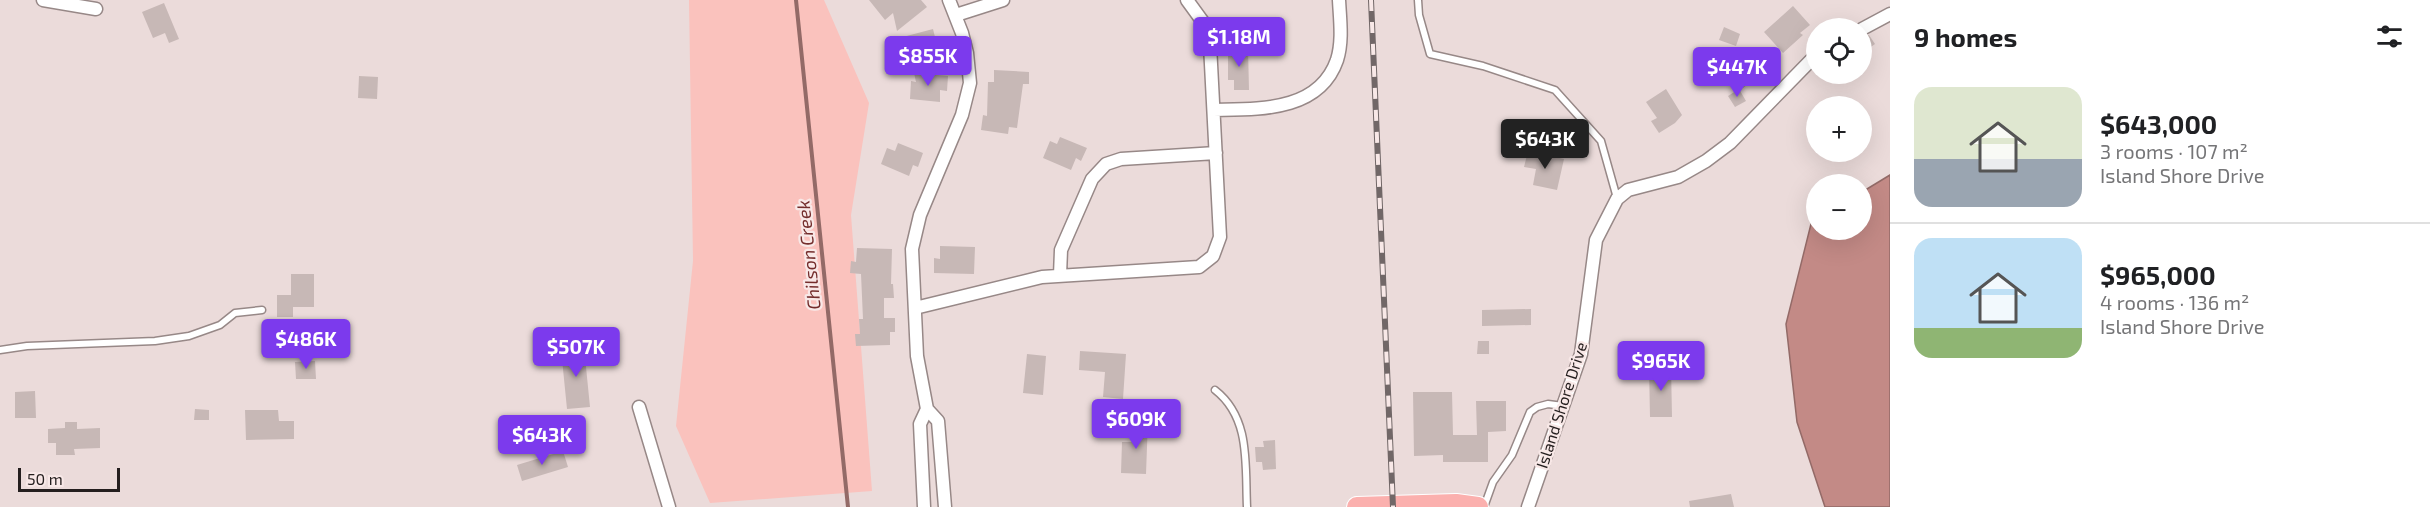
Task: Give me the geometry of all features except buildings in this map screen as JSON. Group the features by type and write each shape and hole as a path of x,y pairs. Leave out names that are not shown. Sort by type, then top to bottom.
{"main road":[{"path":"1358,507 1455,504 1478,507"}],"street":[{"path":"43,0 96,9"},
{"path":"945,507 938,421 927,409 917,356 912,249 920,215 962,115 970,83 967,53 957,15 949,0"},
{"path":"957,15 1003,0"},
{"path":"915,308 1022,280 1199,267 1206,263 1217,248 1221,237 1210,45 1203,22 1187,0"},
{"path":"1214,110 1280,107 1303,99 1316,90 1329,76 1337,60 1341,35 1339,0"},
{"path":"1872,24 1890,14"},
{"path":"1617,199 1628,190 1678,177 1706,161 1730,143 1806,65"},
{"path":"1060,276 1061,250 1098,170 1106,164 1121,159 1216,153"},
{"name":"Island Shore Drive","path":"1528,507 1581,354 1596,240 1617,199"},
{"path":"639,407 669,507"},
{"path":"924,507 920,424 927,409"}],"lane":[{"path":"1418,0 1419,15 1430,54 1484,66 1555,90 1601,141 1617,199"},
{"path":"0,350 27,346 155,341 189,336 220,325 235,313 262,310"},
{"path":"1215,390 1233,410 1242,428 1247,507"},
{"path":"1484,507 1493,482 1512,455 1530,412 1548,404 1563,406"}],"shaded area":[{"path":"689,0 824,0 869,103 851,215 872,491 710,503 676,426 693,261"},
{"path":"1890,175 1890,507 1825,507 1797,422 1786,324 1807,240 1872,240 1872,186"}],"waterway":[{"name":"Chilson Creek","path":"796,0 848,507"}],"railway":[{"path":"1371,0 1393,507"}]}
